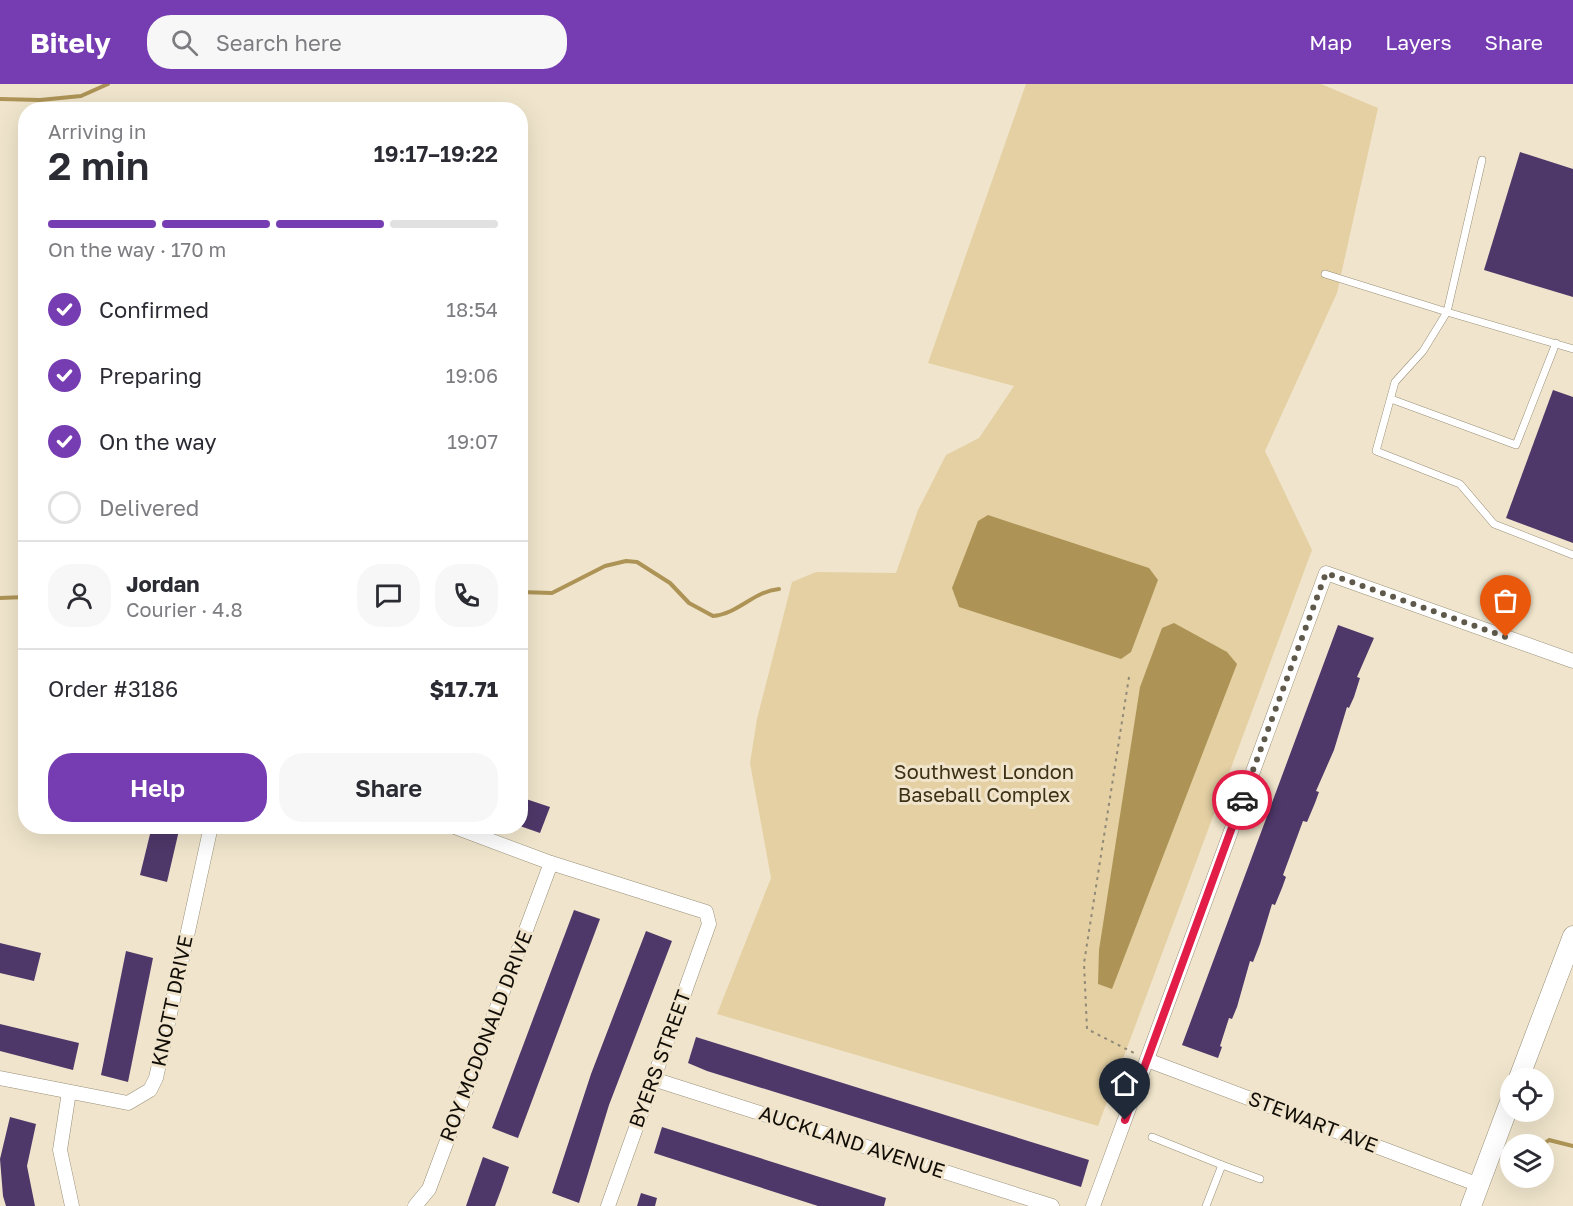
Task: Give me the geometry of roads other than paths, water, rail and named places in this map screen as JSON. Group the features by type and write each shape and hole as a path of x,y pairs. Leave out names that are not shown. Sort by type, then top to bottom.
{"main road":[{"path":"1523,1068 1573,936"},
{"path":"1472,1206 1502,1122"}],"street":[{"path":"1094,1206 1326,573 1573,661"},
{"name":"KNOTT DRIVE","path":"0,1078 128,1103 150,1090 156,1078 209,834"},
{"path":"473,834 551,863"},
{"name":"BYERS STREET","path":"551,863 706,912 709,924 608,1206"},
{"name":"ROY MCDONALD DRIVE","path":"415,1206 429,1189 551,863"},
{"name":"STEWART AVE","path":"1147,1060 1479,1185"},
{"name":"AUCKLAND AVENUE","path":"653,1079 1052,1206"},
{"path":"69,1092 60,1150 72,1206"}],"lane":[{"path":"1482,160 1446,312 1422,351 1395,382 1376,452 1460,484 1494,524 1573,555"},
{"path":"1325,274 1573,349"},
{"path":"1391,399 1516,445 1556,343"},
{"path":"1152,1137 1260,1179"},
{"path":"1206,1206 1222,1165"}],"waterway":[{"path":"0,99 40,100 81,96 108,84"},
{"path":"528,592 552,593 605,566 626,561 637,562 670,583 689,603 713,616 730,611 762,594 779,589"},
{"path":"0,598 18,597"},
{"path":"1554,1141 1573,1146"}],"park label":[{"name":"Southwest London Baseball Complex","path":"984,784"}]}
